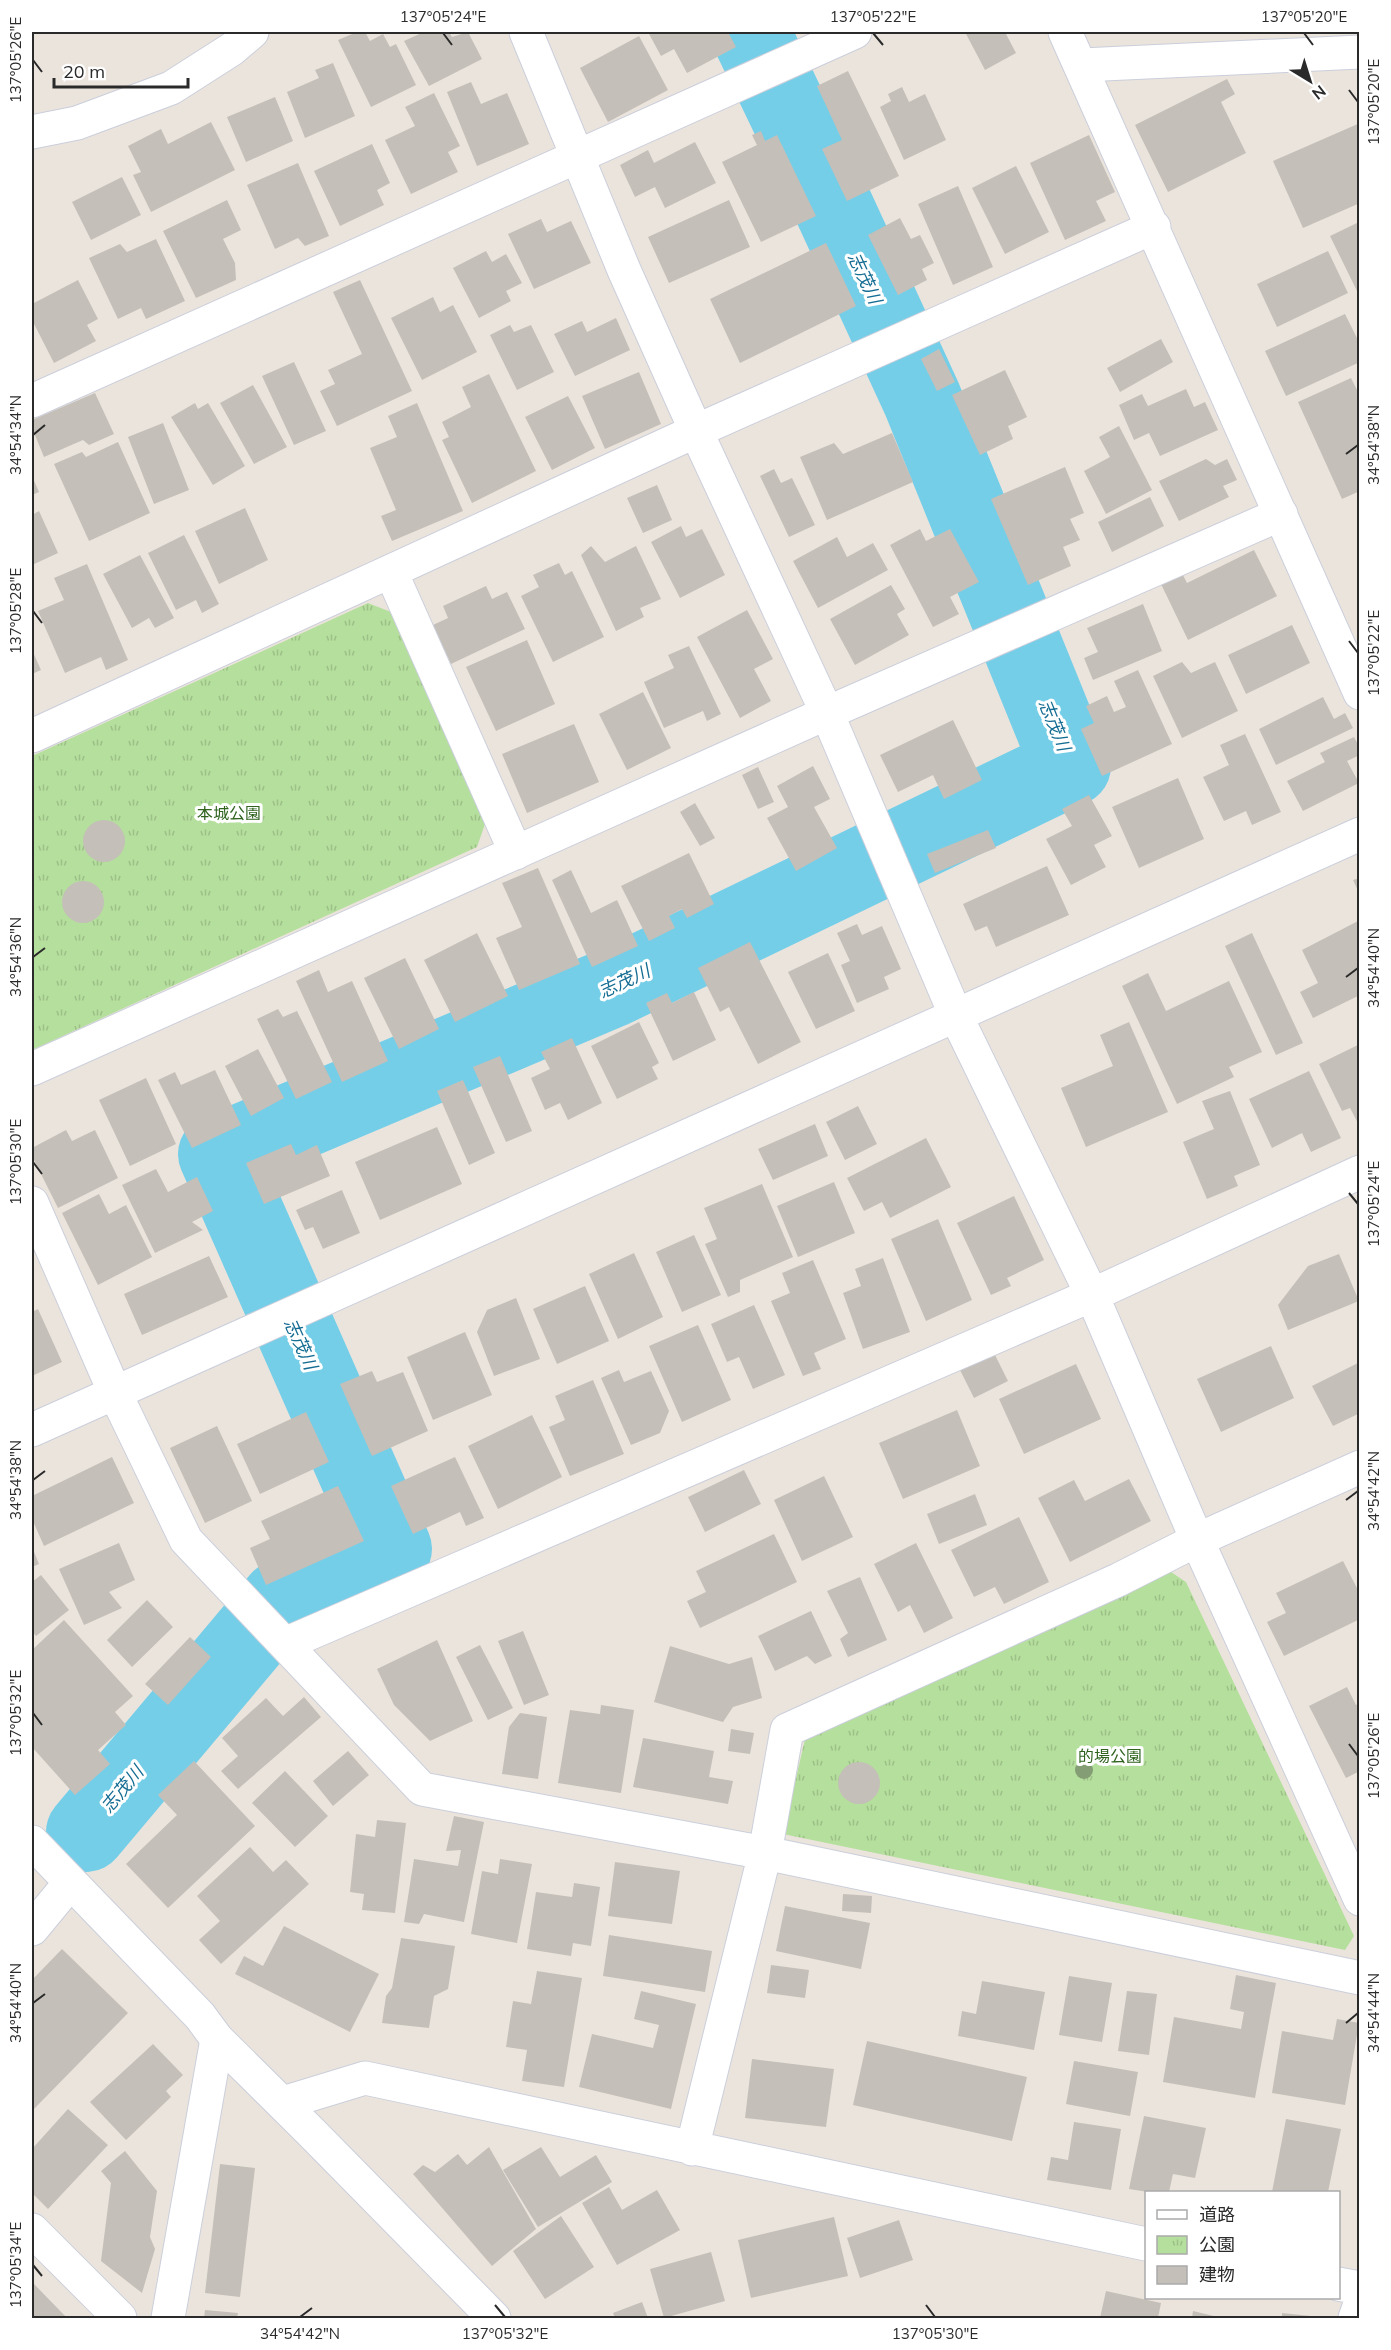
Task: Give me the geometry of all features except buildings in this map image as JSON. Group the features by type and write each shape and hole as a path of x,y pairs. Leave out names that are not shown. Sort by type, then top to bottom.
{"street":[{"path":"526,32 576,156 696,431 827,713 956,1016 1092,1295 1197,1540 1359,1899"},
{"path":"32,401 855,32"},
{"path":"1065,32 1082,65 1359,693"},
{"path":"32,132 77,123 171,88 233,37"},
{"path":"1082,65 1359,52"},
{"path":"32,735 696,431 1154,227"},
{"path":"32,1069 827,713 1281,514"},
{"path":"391,572 516,853"},
{"path":"32,1431 1359,834"},
{"path":"285,1644 1092,1295 1359,1172"},
{"path":"32,1203 115,1393 186,1540 422,1789 765,1853 1359,1978"},
{"path":"692,2149 765,1853 787,1730 1118,1580 1197,1540 1359,1467"},
{"path":"32,1842 176,1990 217,2039 283,2103 494,2319"},
{"path":"32,1929 70,1883"},
{"path":"168,2319 217,2039"},
{"path":"283,2103 365,2078 1145,2244"},
{"path":"32,2230 120,2319"},
{"path":"1340,2284 1359,2288"},
{"path":"1355,2319 1359,2304"}],"green space":[{"name":"本城公園","path":"368,603 391,612 485,824 477,847 32,1050 32,756"},
{"name":"的場公園","path":"1171,1572 1186,1582 1354,1936 1345,1950 783,1834 806,1735"}],"waterway":[{"name":"志茂川","path":"86,1832 281,1600 392,1549 218,1154 611,988 1071,766 922,399 750,32"}]}
